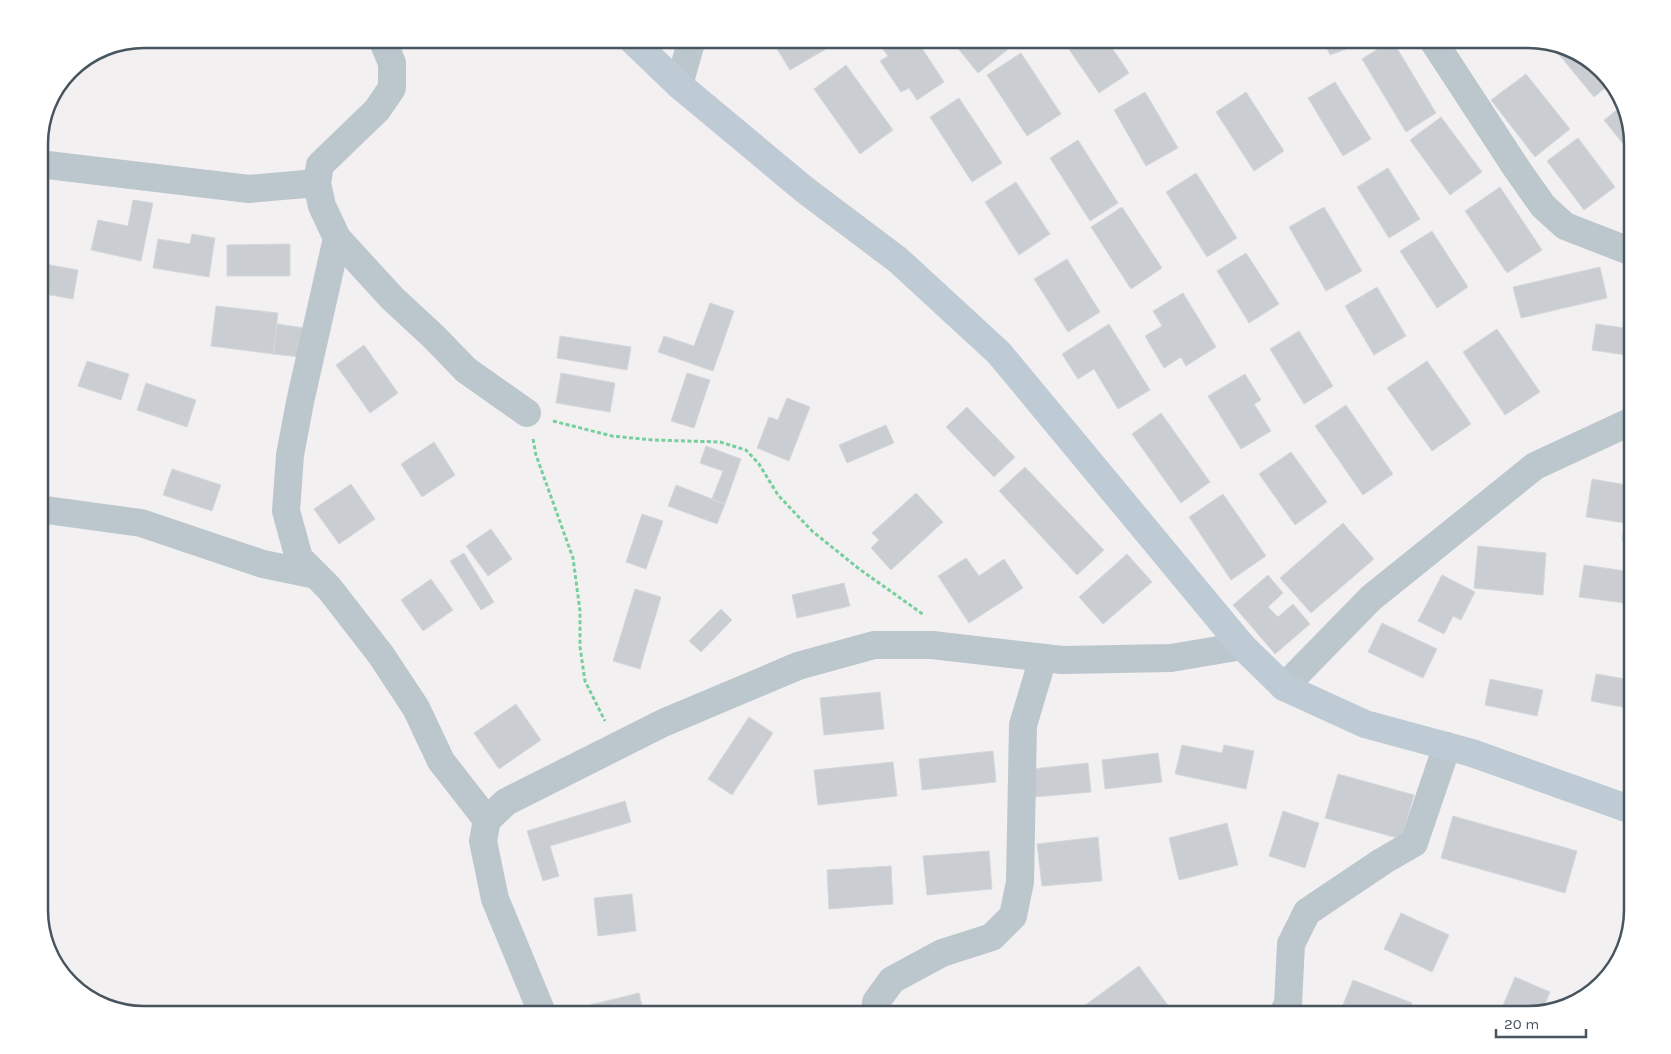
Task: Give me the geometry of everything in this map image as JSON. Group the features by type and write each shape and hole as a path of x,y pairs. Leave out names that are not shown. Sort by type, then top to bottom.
{"main road":[{"path":"640,48 679,85 805,190 898,260 999,353 1242,646 1284,687 1365,724 1472,753 1624,807"}],"street":[{"path":"386,48 392,63 392,88 376,110 320,165 317,183 322,206 337,238 392,298 466,370 527,413"},
{"path":"679,85 689,48"},
{"path":"1438,48 1543,206 1565,226 1624,249"},
{"path":"48,165 249,189 317,183"},
{"path":"337,238 290,455 286,511 299,558 329,588 381,655 416,708 441,761 487,820"},
{"path":"1284,687 1371,598 1535,466 1624,425"},
{"path":"48,510 141,523 263,564 316,575"},
{"path":"540,1006 495,899 483,841 487,820 506,802 663,723 798,666 874,645 932,645 1062,660 1171,658 1242,646"},
{"path":"876,1006 876,1002 892,980 942,953 992,937 1012,916 1020,882 1023,725 1043,658"},
{"path":"1287,1006 1291,944 1307,912 1383,861 1414,843 1447,746"}],"path":[{"path":"618,746 584,681 580,647 580,611 573,558 536,455 527,413 612,436 653,440 720,442 746,450 759,464 778,495 812,531 858,568 929,618"}],"building":[{"path":"777,48 828,48 790,70"},
{"path":"882,48 922,48 944,82 917,100 909,88 901,92 880,61 888,56"},
{"path":"958,48 1010,48 978,73"},
{"path":"1068,48 1112,48 1129,73 1099,93"},
{"path":"1327,48 1349,48 1330,55"},
{"path":"1379,48 1397,48 1436,113 1406,132 1362,59"},
{"path":"1021,53 1061,114 1027,136 987,75"},
{"path":"1558,53 1570,57 1581,64 1600,80 1605,88 1594,97"},
{"path":"846,65 893,130 860,154 814,89"},
{"path":"1526,74 1570,129 1535,157 1491,100"},
{"path":"1335,82 1371,139 1343,156 1308,98"},
{"path":"1145,92 1178,148 1146,166 1114,110"},
{"path":"1246,92 1284,151 1254,171 1216,112"},
{"path":"959,98 1002,163 972,182 930,117"},
{"path":"1617,110 1622,125 1624,145 1604,120"},
{"path":"1441,117 1482,172 1450,195 1410,140"},
{"path":"1578,138 1615,187 1584,210 1547,161"},
{"path":"1078,140 1118,203 1090,221 1050,158"},
{"path":"1388,168 1420,219 1389,238 1357,187"},
{"path":"1196,173 1237,238 1207,257 1166,192"},
{"path":"1016,182 1050,234 1019,255 985,202"},
{"path":"1500,187 1542,250 1507,273 1465,211"},
{"path":"133,200 153,203 141,261 91,250 98,220 128,226"},
{"path":"1122,207 1162,268 1131,289 1091,227"},
{"path":"1324,207 1362,271 1326,291 1289,227"},
{"path":"1432,231 1468,287 1437,308 1400,251"},
{"path":"192,234 215,238 209,277 153,268 158,239 190,244"},
{"path":"290,244 290,276 227,276 227,245"},
{"path":"1246,253 1279,304 1249,323 1217,271"},
{"path":"1067,259 1100,312 1068,332 1034,279"},
{"path":"48,265 78,270 73,299 48,295"},
{"path":"1600,267 1607,298 1521,318 1513,287"},
{"path":"1377,287 1406,336 1374,355 1345,306"},
{"path":"1183,293 1216,347 1186,366 1181,357 1164,368 1145,336 1162,326 1153,311"},
{"path":"710,303 734,311 713,371 658,352 664,336 694,346"},
{"path":"216,306 278,313 273,354 211,346"},
{"path":"277,324 305,328 301,357 273,354"},
{"path":"1109,324 1150,390 1118,409 1094,369 1078,379 1062,354"},
{"path":"1596,324 1624,328 1624,355 1592,350"},
{"path":"1497,329 1540,392 1505,415 1463,352"},
{"path":"1299,331 1333,386 1304,404 1270,349"},
{"path":"560,336 631,347 627,370 557,358"},
{"path":"364,345 398,393 370,413 336,365"},
{"path":"87,361 129,374 121,400 78,386"},
{"path":"1427,361 1471,424 1432,451 1387,388"},
{"path":"561,373 615,383 610,412 556,403"},
{"path":"687,373 710,380 694,428 671,421"},
{"path":"1245,374 1261,400 1254,404 1271,431 1241,449 1208,396"},
{"path":"146,383 196,400 187,427 137,410"},
{"path":"787,398 810,407 789,461 757,448 769,417 778,420"},
{"path":"1346,405 1393,474 1363,495 1315,426"},
{"path":"967,407 1015,457 994,477 946,427"},
{"path":"1161,413 1210,482 1181,503 1132,434"},
{"path":"886,425 894,443 847,463 839,445"},
{"path":"434,442 455,475 422,497 401,464"},
{"path":"706,446 741,459 725,504 712,499 723,471 700,463"},
{"path":"1291,452 1327,502 1295,525 1259,474"},
{"path":"1025,467 1104,550 1077,575 999,491"},
{"path":"172,469 221,485 212,511 163,495"},
{"path":"1592,479 1624,485 1624,523 1586,517"},
{"path":"351,484 375,519 339,544 314,509"},
{"path":"676,485 725,504 717,524 668,506"},
{"path":"916,493 943,522 891,570 871,548 879,540 872,533"},
{"path":"1223,494 1266,556 1231,580 1189,517"},
{"path":"642,514 663,521 646,569 626,562"},
{"path":"1343,523 1374,559 1311,613 1280,578"},
{"path":"491,529 512,559 488,576 466,546"},
{"path":"1478,546 1546,553 1543,595 1474,588"},
{"path":"464,553 494,602 481,610 450,561"},
{"path":"1127,554 1152,582 1103,624 1079,597"},
{"path":"966,558 979,576 1004,559 1023,588 969,623 938,576"},
{"path":"1584,565 1624,571 1624,603 1579,597"},
{"path":"1268,575 1283,593 1268,607 1278,617 1293,604 1310,624 1275,654 1233,605"},
{"path":"1442,575 1475,592 1461,620 1453,616 1444,634 1418,621"},
{"path":"431,579 453,610 423,631 401,600"},
{"path":"844,583 850,606 797,618 792,595"},
{"path":"635,589 661,597 640,669 613,661"},
{"path":"721,609 732,620 701,652 689,641"},
{"path":"1382,623 1437,649 1423,678 1368,652"},
{"path":"1596,674 1624,679 1624,707 1591,701"},
{"path":"1490,679 1543,690 1537,716 1485,705"},
{"path":"880,692 884,729 824,735 820,698"},
{"path":"516,704 541,740 499,769 474,733"},
{"path":"749,717 773,733 732,795 708,779"},
{"path":"1182,745 1222,753 1224,745 1254,751 1246,789 1175,774"},
{"path":"993,751 996,782 922,790 919,759"},
{"path":"1158,753 1162,782 1105,789 1102,760"},
{"path":"893,762 897,796 818,805 814,770"},
{"path":"1088,763 1091,792 1035,797 1032,769"},
{"path":"1338,774 1414,795 1401,839 1325,818"},
{"path":"625,801 631,822 550,846 559,876 543,881 527,831"},
{"path":"1283,811 1319,823 1305,868 1269,856"},
{"path":"1453,816 1577,851 1565,893 1441,858"},
{"path":"1227,823 1238,865 1179,880 1169,838"},
{"path":"1098,837 1102,881 1042,886 1037,844"},
{"path":"989,851 992,889 927,895 923,856"},
{"path":"891,866 893,904 829,909 827,870"},
{"path":"632,894 636,931 598,936 594,898"},
{"path":"1401,913 1449,935 1432,972 1384,949"},
{"path":"1139,966 1168,1006 1084,1006"},
{"path":"1515,977 1550,992 1545,1005 1503,1006"},
{"path":"1353,980 1412,1003 1411,1006 1343,1006"},
{"path":"639,993 642,1006 590,1006"}]}
